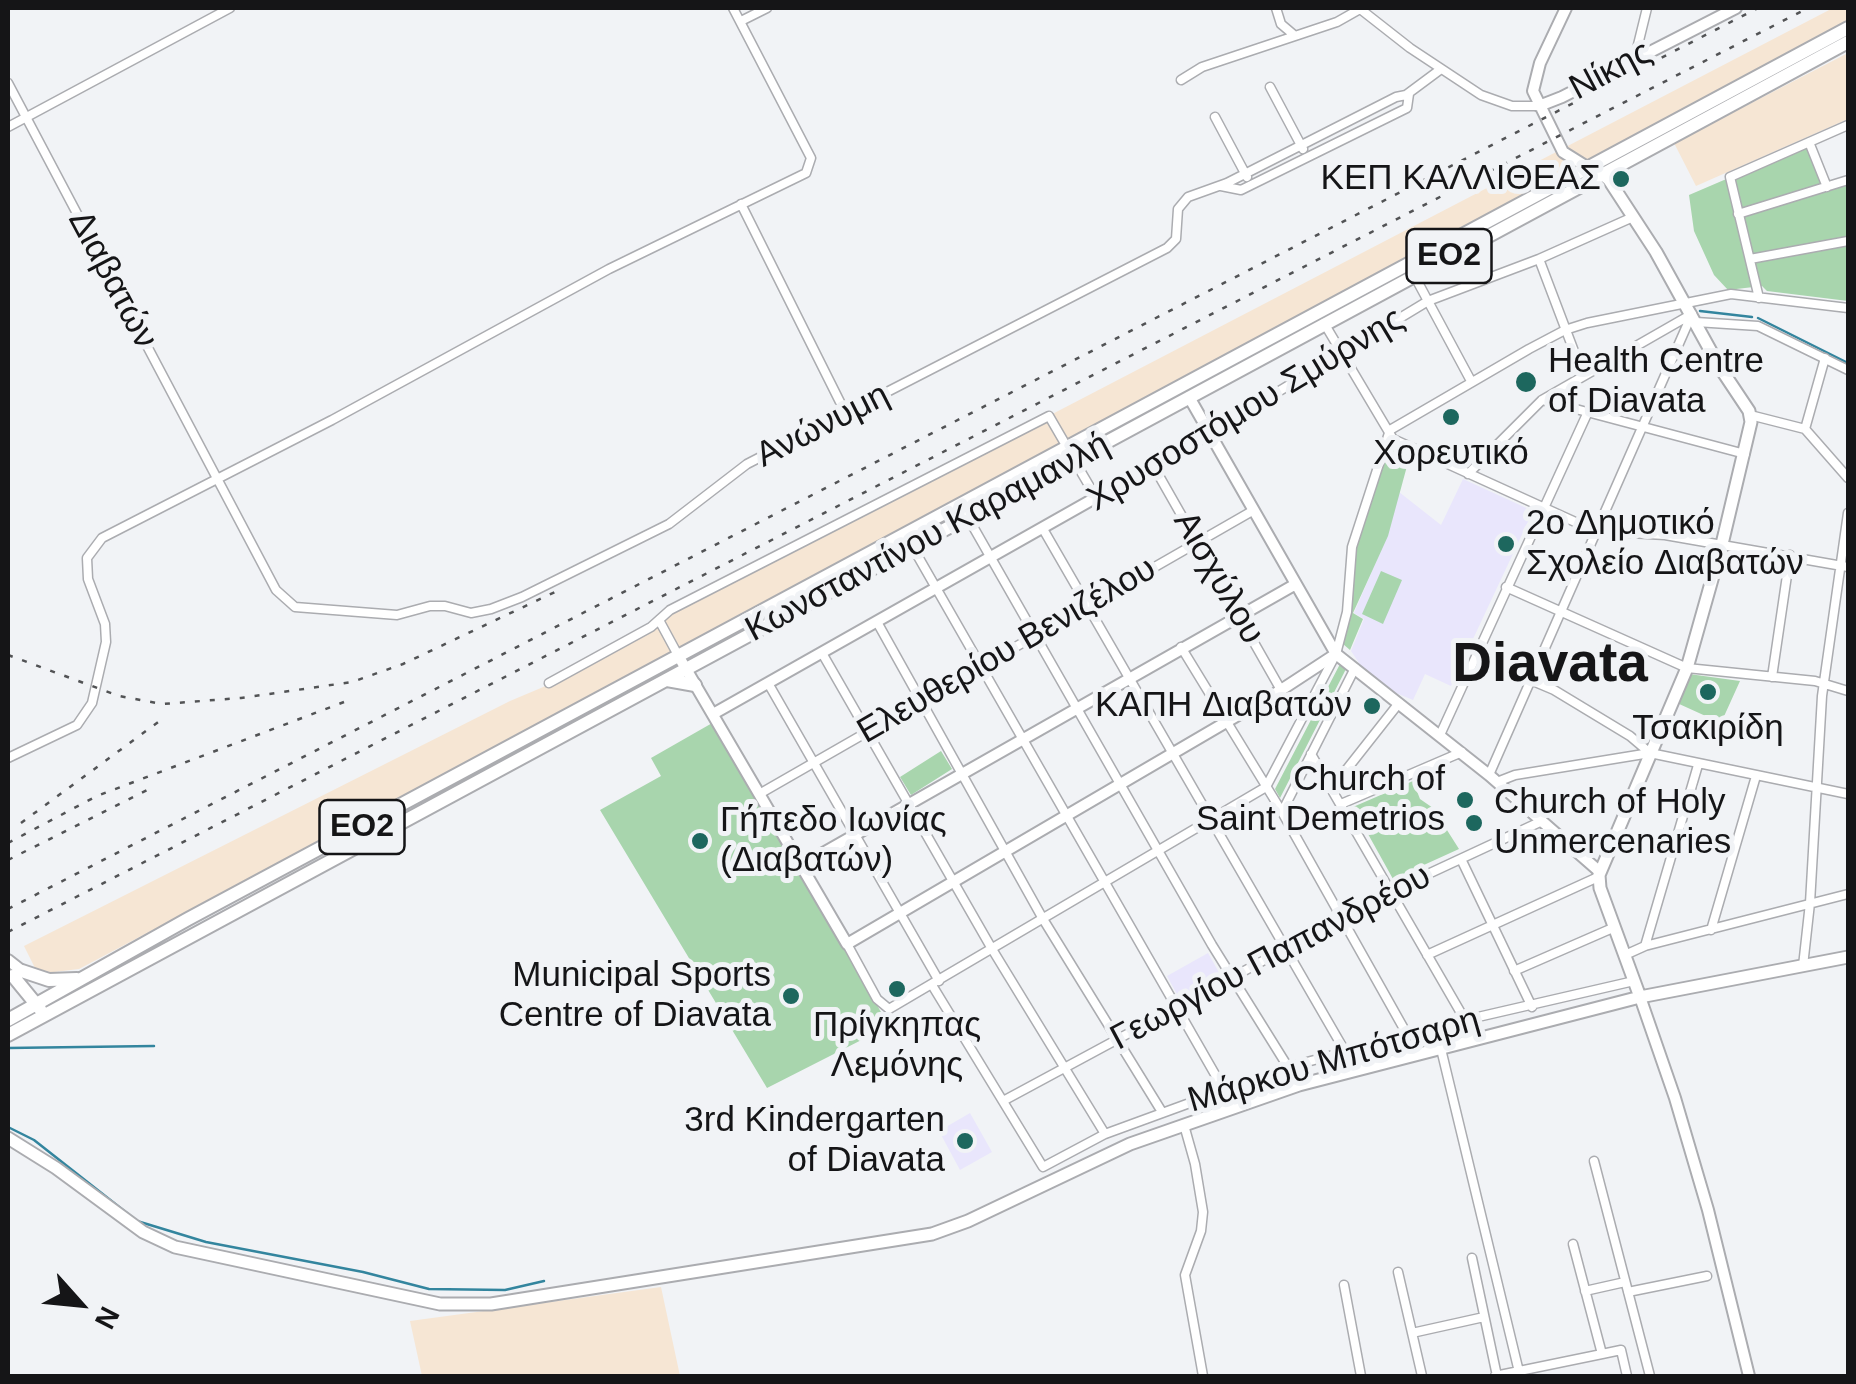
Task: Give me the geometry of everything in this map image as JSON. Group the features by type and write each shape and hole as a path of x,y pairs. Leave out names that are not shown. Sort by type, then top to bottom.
{"main road":[{"name":"Κωνσταντίνου Καραμανλή","path":"8,1019 683,662 1848,28"},
{"name":"Κωνσταντίνου Καραμανλή","path":"8,1035 664,680 683,662 967,516 1070,453 1189,396 1848,42"},
{"path":"1587,168 1602,173 1633,217 1750,415 1745,454 1687,668 1599,874 1639,989"},
{"path":"664,680 695,685"},
{"path":"8,1138 163,1243 384,1293 469,1306 932,1234 968,1222 1120,1148 1299,1085 1442,1049 1639,989 1693,984 1848,957"},
{"path":"12,969 49,980 85,977"},
{"path":"12,969 48,1014"},
{"path":"8,1019 18,998 12,969"}],"street":[{"path":"8,126 230,8"},
{"path":"8,758 77,725 92,703 106,642 102,610 88,579 87,558 94,545 610,269 806,173 811,158 733,8"},
{"path":"740,21 766,8"},
{"path":"1276,8 1282,24 1294,36"},
{"path":"1181,80 1202,66 1337,22 1359,8 1441,69 1502,104 1539,106"},
{"path":"1561,181 1565,168 1563,152 1539,106 1534,82 1566,8"},
{"path":"1635,57 1647,8"},
{"name":"Νίκης","path":"1539,106 1562,98 1733,8"},
{"name":"Ανώνυμη","path":"216,478 276,590 295,606 397,615 445,606 472,613 522,598 669,524 747,464 1167,248 1179,230 1180,203 1188,196 1219,186 1409,94 1441,69"},
{"name":"Διαβατών","path":"8,82 216,478"},
{"path":"1270,87 1307,158"},
{"path":"1219,186 1231,191 1252,185 1406,108 1409,94"},
{"path":"1216,117 1252,185"},
{"path":"1759,298 1730,186 1731,175 1848,125"},
{"path":"1809,142 1826,187"},
{"path":"1563,152 1587,168"},
{"path":"1738,214 1848,180"},
{"path":"742,204 846,414"},
{"name":"Χρυσοστόμου Σμύρνης","path":"713,714 1154,467 1428,301 1633,217"},
{"path":"1750,259 1848,241"},
{"path":"1539,258 1583,375"},
{"path":"1414,275 1471,382"},
{"path":"659,620 882,1005 889,1010 1266,787 1336,654 1346,612 1352,547 1390,430 1565,330 1731,294 1848,308"},
{"path":"1493,778 1559,611 1694,318"},
{"path":"1468,474 1542,400 1694,318 1758,326 1848,370"},
{"path":"1324,324 1393,439 1468,474 1595,531 1650,533 1844,566"},
{"path":"1805,429 1825,358"},
{"path":"1189,396 1336,654 1462,752 1599,874 1427,955"},
{"path":"1542,400 1745,454"},
{"path":"1440,735 1586,414"},
{"path":"1750,415 1805,429 1848,478"},
{"path":"548,683 651,627 670,610 1049,416 1097,499"},
{"name":"Αισχύλου","path":"1154,467 1281,690"},
{"name":"Ελευθερίου Βενιζέλου","path":"760,793 1254,510"},
{"path":"1803,966 1823,684 1844,566 1848,514"},
{"path":"967,516 1288,1068"},
{"path":"1043,529 1346,1053"},
{"path":"912,546 1224,1090"},
{"path":"1772,677 1790,555"},
{"path":"802,865 1296,584"},
{"path":"1506,588 1687,668 1823,684 1848,691"},
{"path":"876,622 1043,919 1162,1112"},
{"path":"1181,646 1282,812 1408,1036"},
{"path":"822,653 992,950 1105,1134"},
{"path":"847,944 1336,654"},
{"path":"1476,657 1530,679 1615,727 1650,753 1848,794"},
{"path":"1282,812 1355,668"},
{"path":"768,684 902,913 936,983 1003,1102"},
{"path":"1332,788 1400,703"},
{"path":"1342,804 1462,752"},
{"path":"1493,778 1650,753"},
{"path":"1311,754 1465,1020"},
{"path":"1645,946 1698,765"},
{"path":"1711,930 1756,776"},
{"name":"Γεωργίου Παπανδρέου","path":"1003,1102 1391,892 1542,822"},
{"path":"1461,859 1532,1006"},
{"path":"1625,955 1645,946 1848,894"},
{"path":"1514,970 1615,927"},
{"path":"1639,989 1708,1210 1748,1376"},
{"name":"Μάρκου Μπότσαρη","path":"1003,1102 1043,1167 1105,1134 1288,1068 1465,1020 1639,989"},
{"path":"1442,1049 1519,1374"},
{"path":"1184,1125 1203,1212 1201,1231 1185,1275 1203,1376"},
{"path":"1594,1161 1650,1376"},
{"path":"1573,1244 1602,1354"},
{"path":"1472,1258 1496,1376 1642,1346"},
{"path":"1398,1272 1422,1376"},
{"path":"1628,1292 1707,1276"},
{"path":"1585,1291 1625,1282"},
{"path":"1344,1285 1361,1376"},
{"path":"1412,1332 1484,1317"},
{"path":"1621,1350 1627,1376"}],"shaded area":[{"path":"1833,8 1848,8 1848,20 679,652 79,969 38,974 24,946 548,685 664,616"},
{"path":"1848,53 1848,119 1696,186 1674,143"},
{"path":"1463,479 1533,511 1451,686 1425,674 1413,700 1396,693 1361,666 1351,651 1364,619 1354,613 1387,536 1399,492 1441,525"},
{"path":"1208,953 1221,976 1179,998 1167,976"},
{"name":"3rd Kindergarten of Diavata","path":"970,1113 992,1152 960,1170 939,1131"},
{"path":"661,1287 680,1376 422,1376 410,1321"}],"green space":[{"path":"1808,144 1826,191 1848,184 1848,301 1767,291 1762,286 1728,290 1714,275 1694,231 1689,195"},
{"path":"1387,445 1410,455 1388,536 1353,613 1363,619 1350,650 1343,644 1356,548"},
{"path":"1381,571 1402,580 1383,624 1362,614"},
{"path":"1340,664 1346,669 1280,798 1275,789"},
{"name":"Τσακιρίδη","path":"1689,674 1740,681 1721,723 1677,703"},
{"path":"714,722 889,1026 767,1088 600,810 661,776 651,758"},
{"path":"941,751 952,769 911,795 900,777"},
{"path":"1413,781 1420,799 1433,808 1459,849 1393,879 1353,807"}],"waterway":[{"path":"1700,311 1752,317"},
{"path":"1758,318 1848,363"},
{"path":"8,1048 154,1046"},
{"path":"8,1127 34,1140 137,1221 206,1242 363,1272 429,1289 505,1290 544,1281"}],"railway":[{"path":"8,909 1758,8"},
{"path":"8,932 1808,8"},
{"path":"8,655 119,696 162,704 241,698 352,682 403,664 557,591"},
{"path":"8,843 97,796 344,702"},
{"path":"21,823 165,717"},
{"path":"8,860 151,788"}],"place":[{"name":"ΚΕΠ ΚΑΛΛΙΘΕΑΣ","path":"1621,179"},
{"name":"Health Centre of Diavata","path":"1526,382"},
{"name":"Χορευτικό","path":"1451,417"},
{"name":"2ο Δημοτικό Σχολείο Διαβατών","path":"1506,544"},
{"name":"Τσακιρίδη","path":"1708,692"},
{"name":"ΚΑΠΗ Διαβατών","path":"1372,706"},
{"name":"Church of Saint Demetrios","path":"1465,800"},
{"name":"Church of Holy Unmercenaries","path":"1474,823"},
{"name":"Γήπεδο Ιωνίας (Διαβατών)","path":"700,841"},
{"name":"Πρίγκηπας Λεμόνης","path":"897,989"},
{"name":"Municipal Sports Centre of Diavata","path":"791,996"},
{"name":"3rd Kindergarten of Diavata","path":"965,1141"}],"district":[{"name":"Diavata","path":"1550,666"}]}
